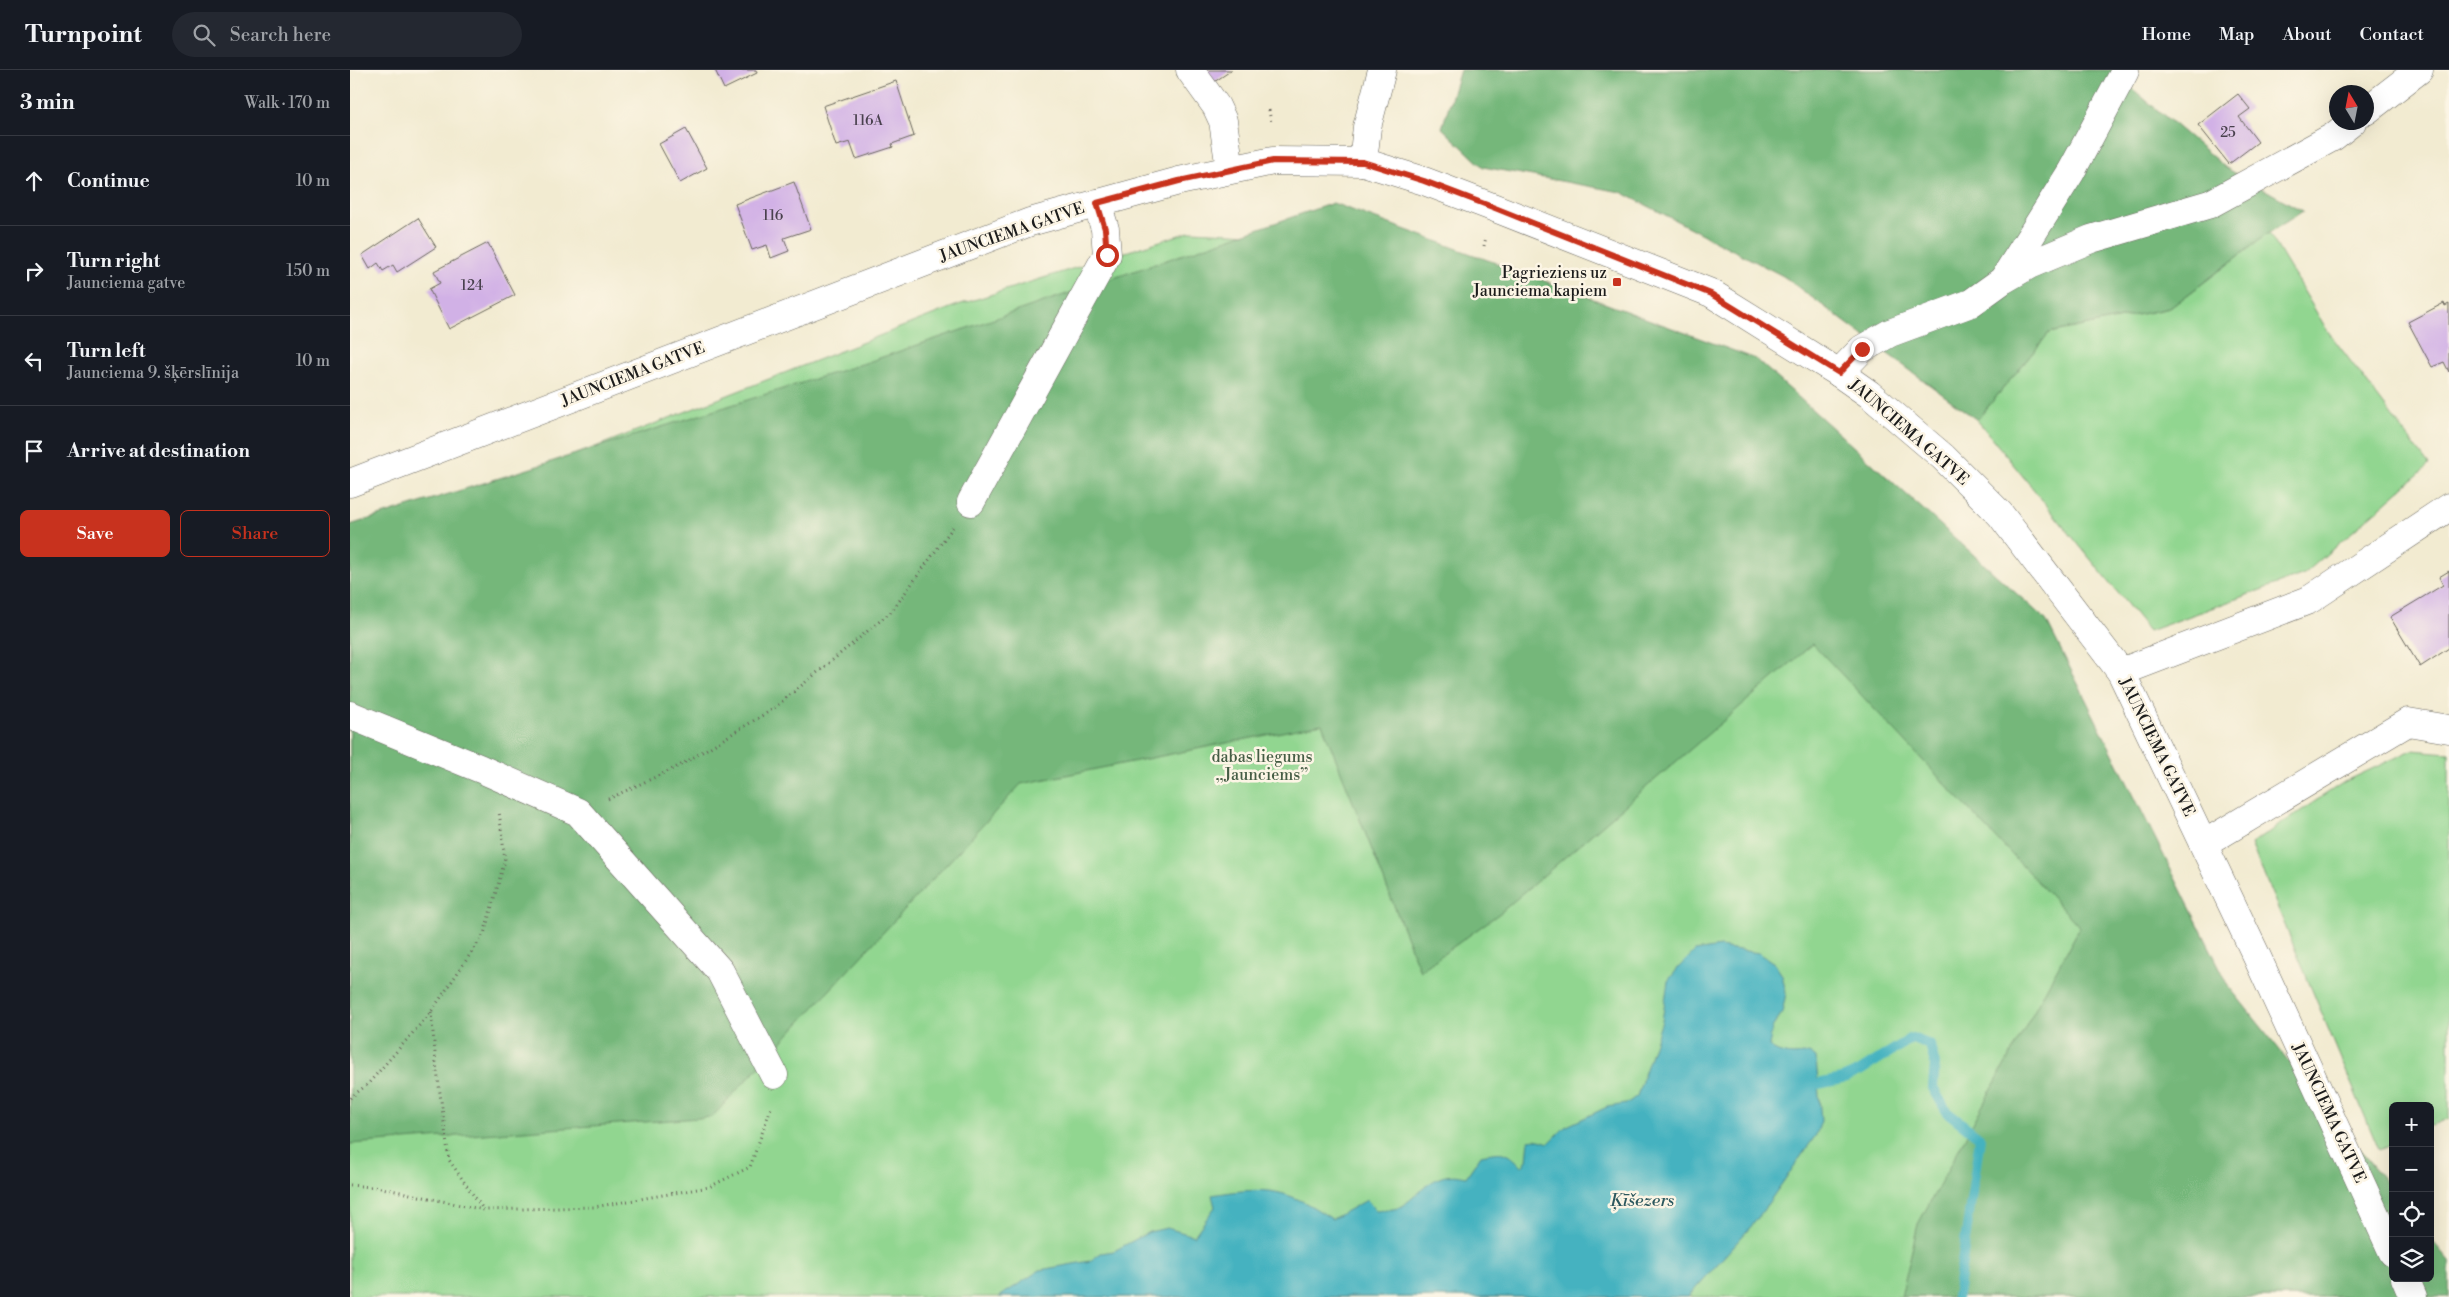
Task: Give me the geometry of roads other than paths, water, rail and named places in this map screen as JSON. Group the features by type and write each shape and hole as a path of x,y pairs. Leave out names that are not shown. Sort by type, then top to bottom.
{"main road":[{"path":"1190,70 1216,106 1223,121 1230,169"},
{"path":"1363,162 1366,127 1382,70"},
{"path":"2374,105 2419,70"},
{"path":"2003,280 2071,172 2125,71"},
{"path":"1839,373 1862,349 1890,333 1971,303 2003,280 2030,265 2092,239 2210,204 2334,137 2342,130"},
{"name":"JAUNCIEMA GATVE","path":"350,483 1021,226 1097,203 1230,169 1273,161 1363,162 1424,181 1711,294 1839,373 1869,394 1943,457 2000,514 2121,672 2204,844 2389,1244"},
{"path":"971,502 1107,255 1105,229 1097,203"},
{"path":"2121,672 2309,600 2449,507"},
{"path":"350,715 481,769 578,812 720,971 774,1075"},
{"path":"2204,844 2408,722 2449,729"},
{"path":"2406,1282 2413,1297"}],"water":[{"name":"Ķīšezers","path":"1720,947 1759,953 1774,963 1782,975 1786,993 1782,1013 1772,1028 1769,1047 1778,1052 1788,1054 1799,1055 1809,1053 1816,1058 1821,1121 1816,1135 1755,1222 1688,1297 999,1297 1040,1270 1090,1261 1101,1253 1114,1251 1149,1232 1167,1228 1194,1236 1215,1207 1212,1195 1262,1190 1275,1192 1302,1201 1332,1219 1367,1200 1376,1211 1402,1206 1438,1178 1455,1175 1466,1177 1481,1155 1504,1153 1512,1157 1522,1167 1527,1160 1529,1140 1536,1139 1549,1143 1565,1127 1607,1107 1626,1104 1637,1096 1662,1021 1668,981 1695,951"}],"waterway":[{"path":"1818,1084 1842,1079 1860,1071 1912,1038 1930,1045 1935,1064 1933,1088 1947,1112 1980,1138 1957,1297"}],"place":[{"name":"Pagrieziens uz Jaunciema kapiem","path":"1617,282"}],"park label":[{"name":"dabas liegums „Jaunciems”","path":"1262,766"}]}
